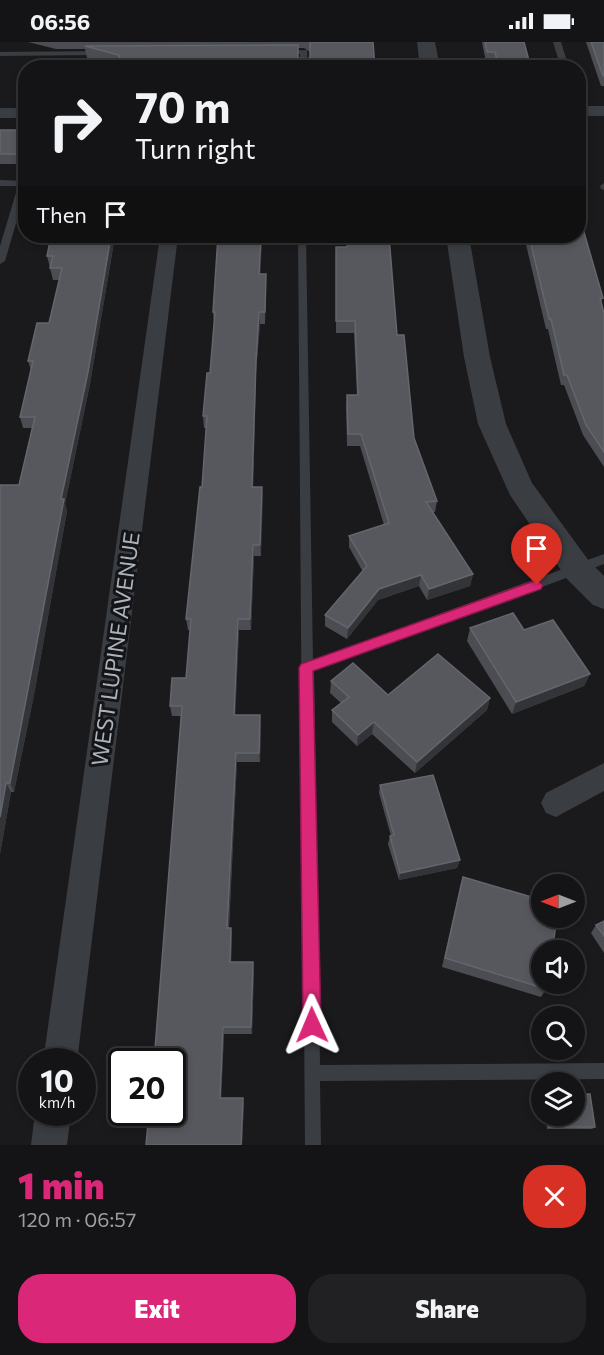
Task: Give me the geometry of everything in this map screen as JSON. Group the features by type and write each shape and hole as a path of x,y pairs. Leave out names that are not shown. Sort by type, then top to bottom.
{"street":[{"path":"426,42 429,60"},
{"path":"586,111 604,111"},
{"path":"0,113 18,113"},
{"name":"WEST LUPINE AVENUE","path":"62,1048 168,243"},
{"path":"458,243 477,357 492,424 520,487 578,570 604,596"},
{"path":"556,803 604,776"},
{"path":"49,1145 51,1126"}],"lane":[{"path":"557,42 563,60"},
{"path":"269,53 304,52 304,60"},
{"path":"0,54 105,53"},
{"path":"0,183 18,183"},
{"path":"0,261 18,197"},
{"path":"302,243 313,1145"},
{"path":"306,668 604,559"},
{"path":"312,1072 604,1071"}],"building":[{"path":"310,42 373,42 374,60 119,60 119,55 85,46 298,45 298,58 308,59"},
{"path":"485,42 524,42 529,60 497,60 495,52 487,52"},
{"path":"591,42 604,42 604,76 603,76"},
{"path":"0,130 18,130 18,154 0,154"},
{"path":"586,239 603,298 600,298 604,313 604,452 586,425 567,375 564,375 551,319 549,319 531,243 586,243"},
{"path":"50,243 110,243 88,372 61,499 64,499 29,684 10,783 6,783 0,817 0,485 19,485 35,417 20,417 33,361 28,361 37,323 49,323 62,268 50,268 53,256 47,256"},
{"path":"218,243 261,243 259,274 266,274 265,312 259,312 252,487 262,487 260,545 253,545 250,619 238,619 234,715 260,715 259,753 236,753 227,928 231,928 230,962 253,962 251,1027 223,1027 220,1098 243,1098 241,1145 146,1145 148,1126 186,1126 186,1048 155,1048 182,706 170,706 172,678 186,678 191,619 186,619 200,487 202,487 207,416 203,416 207,373 210,373 215,312 213,312"},
{"path":"347,243 390,243 397,335 404,335 414,438 437,501 426,502 473,574 429,589 421,575 379,589 348,628 325,615 367,566 349,536 389,523 361,434 348,434 347,395 358,395 355,321 336,321 336,247 347,247"},
{"path":"513,613 524,630 553,620 590,674 516,702 470,628"},
{"path":"438,654 490,698 417,762 374,722 358,735 332,710 349,697 331,681 353,663 388,695"},
{"path":"433,775 460,860 400,873 390,836 394,835 380,785"},
{"path":"463,877 531,897 531,928 555,928 554,940 531,940 531,984 445,958"},
{"path":"604,921 604,936 596,925"},
{"path":"585,1094 590,1094 595,1127 549,1127 585,1126"}],"route":[{"path":"312,1025 306,668 537,585"}]}
